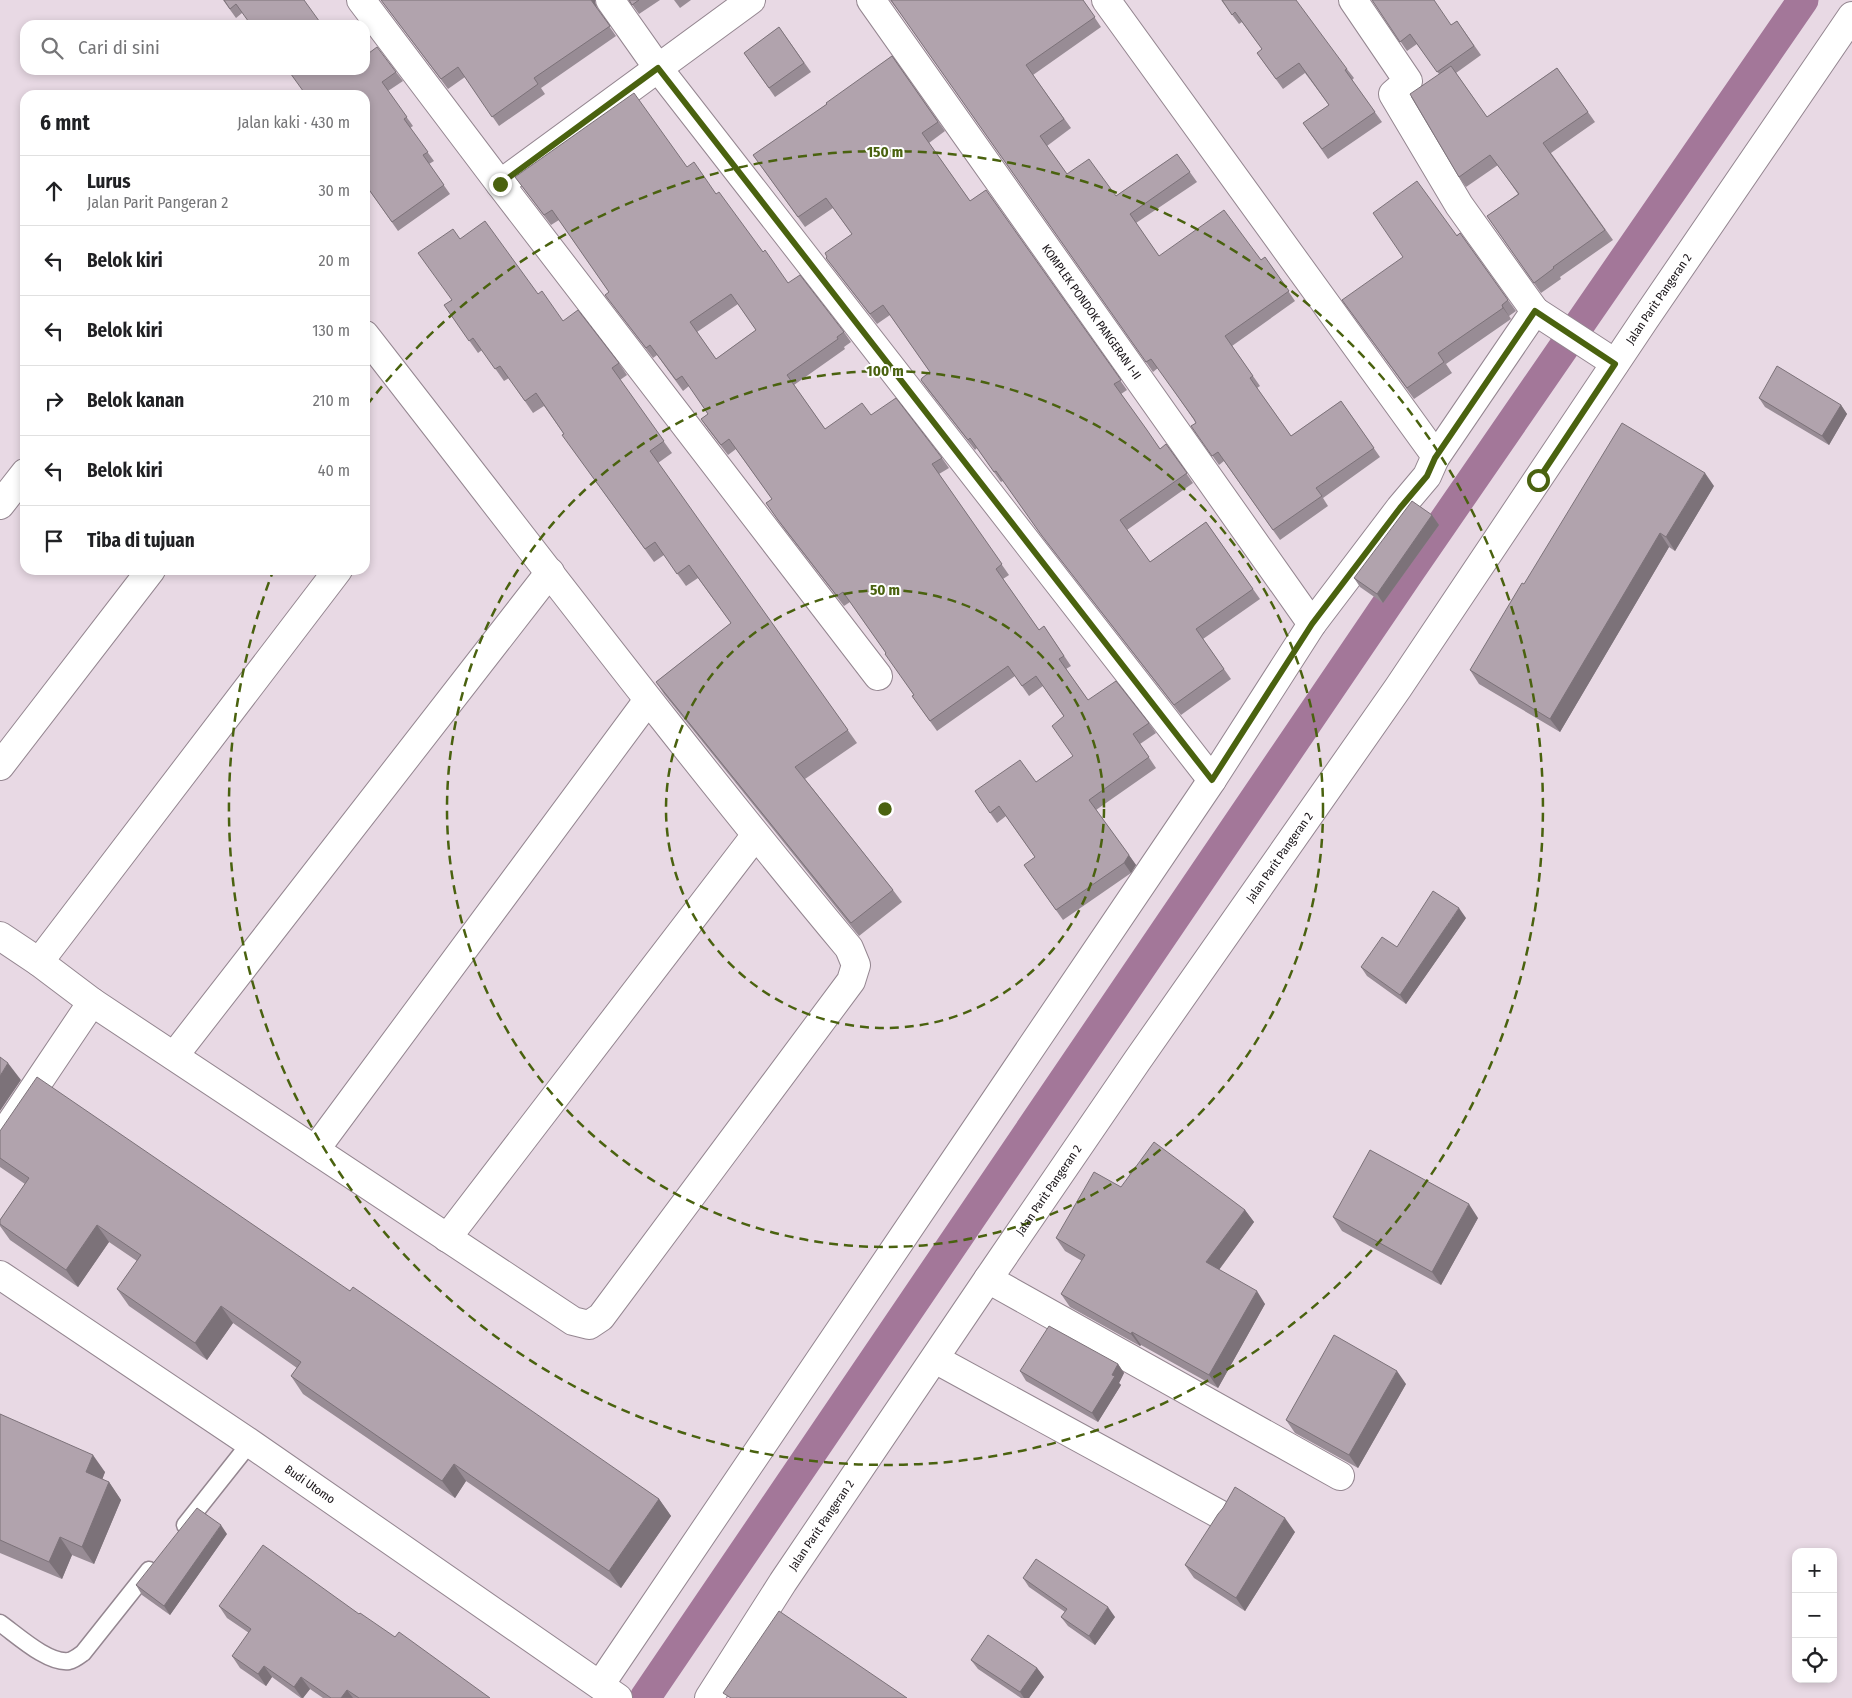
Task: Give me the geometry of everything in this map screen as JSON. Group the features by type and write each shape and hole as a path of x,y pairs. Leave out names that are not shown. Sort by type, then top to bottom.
{"street":[{"path":"361,0 878,676"},
{"path":"610,0 658,68 1212,780"},
{"path":"500,184 751,0"},
{"name":"KOMPLEK PONDOK PANGERAN I-II","path":"871,0 1312,624"},
{"path":"1106,0 1435,458"},
{"path":"1353,0 1408,81 1393,94 1459,205 1542,315 1609,359"},
{"name":"Jalan Parit Pangeran 2","path":"709,1698 783,1582 988,1279 1137,1061 1398,688 1609,359 1852,16"},
{"path":"609,1691 1212,780 1312,624 1400,508 1427,476 1435,458 1542,315"},
{"path":"0,936 92,1002 447,1238 573,1321 589,1325 601,1316 851,981 856,965 849,948 756,836 648,700 370,341"},
{"path":"0,505 20,479"},
{"path":"174,1056 550,572"},
{"path":"0,766 147,575"},
{"path":"38,962 334,575"},
{"path":"315,1150 648,700"},
{"path":"447,1238 756,836"},
{"path":"0,1139 92,1002"},
{"name":"Budi Utomo","path":"0,1275 250,1443 609,1691"},
{"path":"988,1279 1340,1476"},
{"path":"935,1359 1219,1514"}],"lane":[{"path":"176,1536 250,1443"},
{"path":"0,1623 44,1654 58,1661 71,1661 83,1653 157,1560"}],"building":[{"path":"224,0 304,0 318,20 247,20 236,4 230,9"},
{"path":"381,0 591,0 610,26 534,78 538,84 492,117 458,67 441,79"},
{"path":"629,0 639,0 632,5"},
{"path":"891,0 1083,0 1095,17 1026,65 1064,119 1040,136 1067,174 1089,159 1116,196 1177,154 1190,172 1130,214 1159,256 1224,210 1261,260 1265,257 1289,291 1225,336 1253,376 1250,378 1291,436 1341,401 1374,448 1316,488 1322,496 1273,530 1218,452 1212,456 1191,426 1196,423 1194,419 1151,359 1146,362"},
{"path":"1222,0 1296,0 1347,69 1345,70 1375,112 1322,149 1303,123 1329,105 1299,63 1276,79 1257,53 1262,49 1235,12 1232,15"},
{"path":"1372,0 1434,0 1451,25 1457,21 1474,46 1437,72 1410,34 1400,42"},
{"path":"779,27 804,63 769,88 744,53"},
{"path":"377,47 396,72 382,82 407,117 404,119 428,152 423,155 444,185 392,222 370,191 370,90 302,90 292,75 370,75 370,52"},
{"path":"892,56 938,122 922,133 970,201 986,190 1121,380 1114,384 1160,449 1166,444 1187,473 1120,520 1150,562 1206,522 1253,589 1196,629 1224,669 1174,705 1042,536 996,471 994,472 970,438 968,440 921,380 930,372 883,305 870,314 826,258 825,253 852,234 826,198 798,217 753,155"},
{"path":"1451,66 1487,117 1557,68 1588,112 1543,143 1605,230 1534,283 1487,216 1519,194 1490,155 1459,177 1410,94"},
{"path":"634,93 687,167 694,162 716,194 719,192 763,252 765,250 788,283 800,275 844,332 837,337 838,339 787,375 825,429 862,403 871,415 896,398 942,458 932,464 1002,564 996,569 1039,630 1044,626 1064,656 1059,659 1088,700 1116,681 1149,723 1133,734 1149,757 1089,800 1129,855 1124,863 1056,910 1024,865 1035,857 999,806 990,813 975,791 1020,760 1036,782 1073,756 1052,726 1064,716 1036,676 1022,686 1008,666 930,721 912,696 914,695 886,653 843,592 837,596 778,520 766,503 772,499 729,439 721,445 701,419 708,414 682,376 676,380 650,345 646,348 605,295 609,292 552,210 544,215 515,177","holes":["731,294 756,330 716,359 690,322"]},
{"path":"1417,181 1457,236 1460,233 1508,300 1502,305 1503,308 1438,353 1444,362 1407,388 1342,300 1403,257 1373,213"},
{"path":"485,221 538,294 542,291 563,321 578,310 619,363 612,368 664,441 650,451 848,730 795,767 893,890 851,923 656,682 731,623 689,565 677,574 655,542 645,549 562,435 564,434 536,393 525,401 500,366 495,369 473,338 469,341 444,305 452,300 418,253 453,229 460,239"},
{"path":"1777,366 1841,405 1822,436 1759,398"},
{"path":"1622,423 1705,473 1666,537 1660,533 1550,719 1470,670"},
{"path":"1412,501 1432,515 1377,594 1354,578"},
{"path":"1433,891 1459,908 1400,995 1361,967 1382,937 1397,947"},
{"path":"0,1057 8,1063 0,1076"},
{"path":"37,1077 350,1291 353,1287 659,1499 609,1571 454,1464 442,1481 291,1376 301,1362 221,1306 195,1343 117,1289 141,1255 97,1225 66,1270 0,1224 0,1220 29,1178 0,1158 0,1131"},
{"path":"1154,1142 1245,1210 1206,1262 1257,1291 1209,1375 1061,1294 1085,1255 1056,1238 1094,1172 1121,1187"},
{"path":"1370,1150 1469,1204 1432,1272 1333,1217"},
{"path":"1049,1326 1118,1364 1112,1375 1115,1376 1092,1413 1020,1371"},
{"path":"1334,1335 1397,1371 1349,1455 1286,1420"},
{"path":"0,1414 93,1455 86,1472 109,1482 82,1547 60,1537 49,1562 0,1540"},
{"path":"1235,1487 1285,1518 1236,1598 1185,1565"},
{"path":"197,1508 221,1525 164,1606 136,1585"},
{"path":"263,1545 359,1614 395,1637 399,1632 490,1698 359,1698 347,1690 341,1698 331,1698 301,1677 294,1687 264,1666 258,1674 232,1656 251,1629 219,1606"},
{"path":"1036,1559 1108,1607 1089,1636 1061,1617 1067,1609 1023,1578"},
{"path":"779,1611 907,1698 731,1698 723,1693"},
{"path":"988,1635 1037,1668 1020,1692 971,1660"}],"waterway":[{"path":"645,1698 1409,572 1803,0"}],"route":[{"path":"500,184 658,68 1212,780 1312,624 1400,508 1427,476 1435,458 1535,311 1615,364 1538,480"}]}
